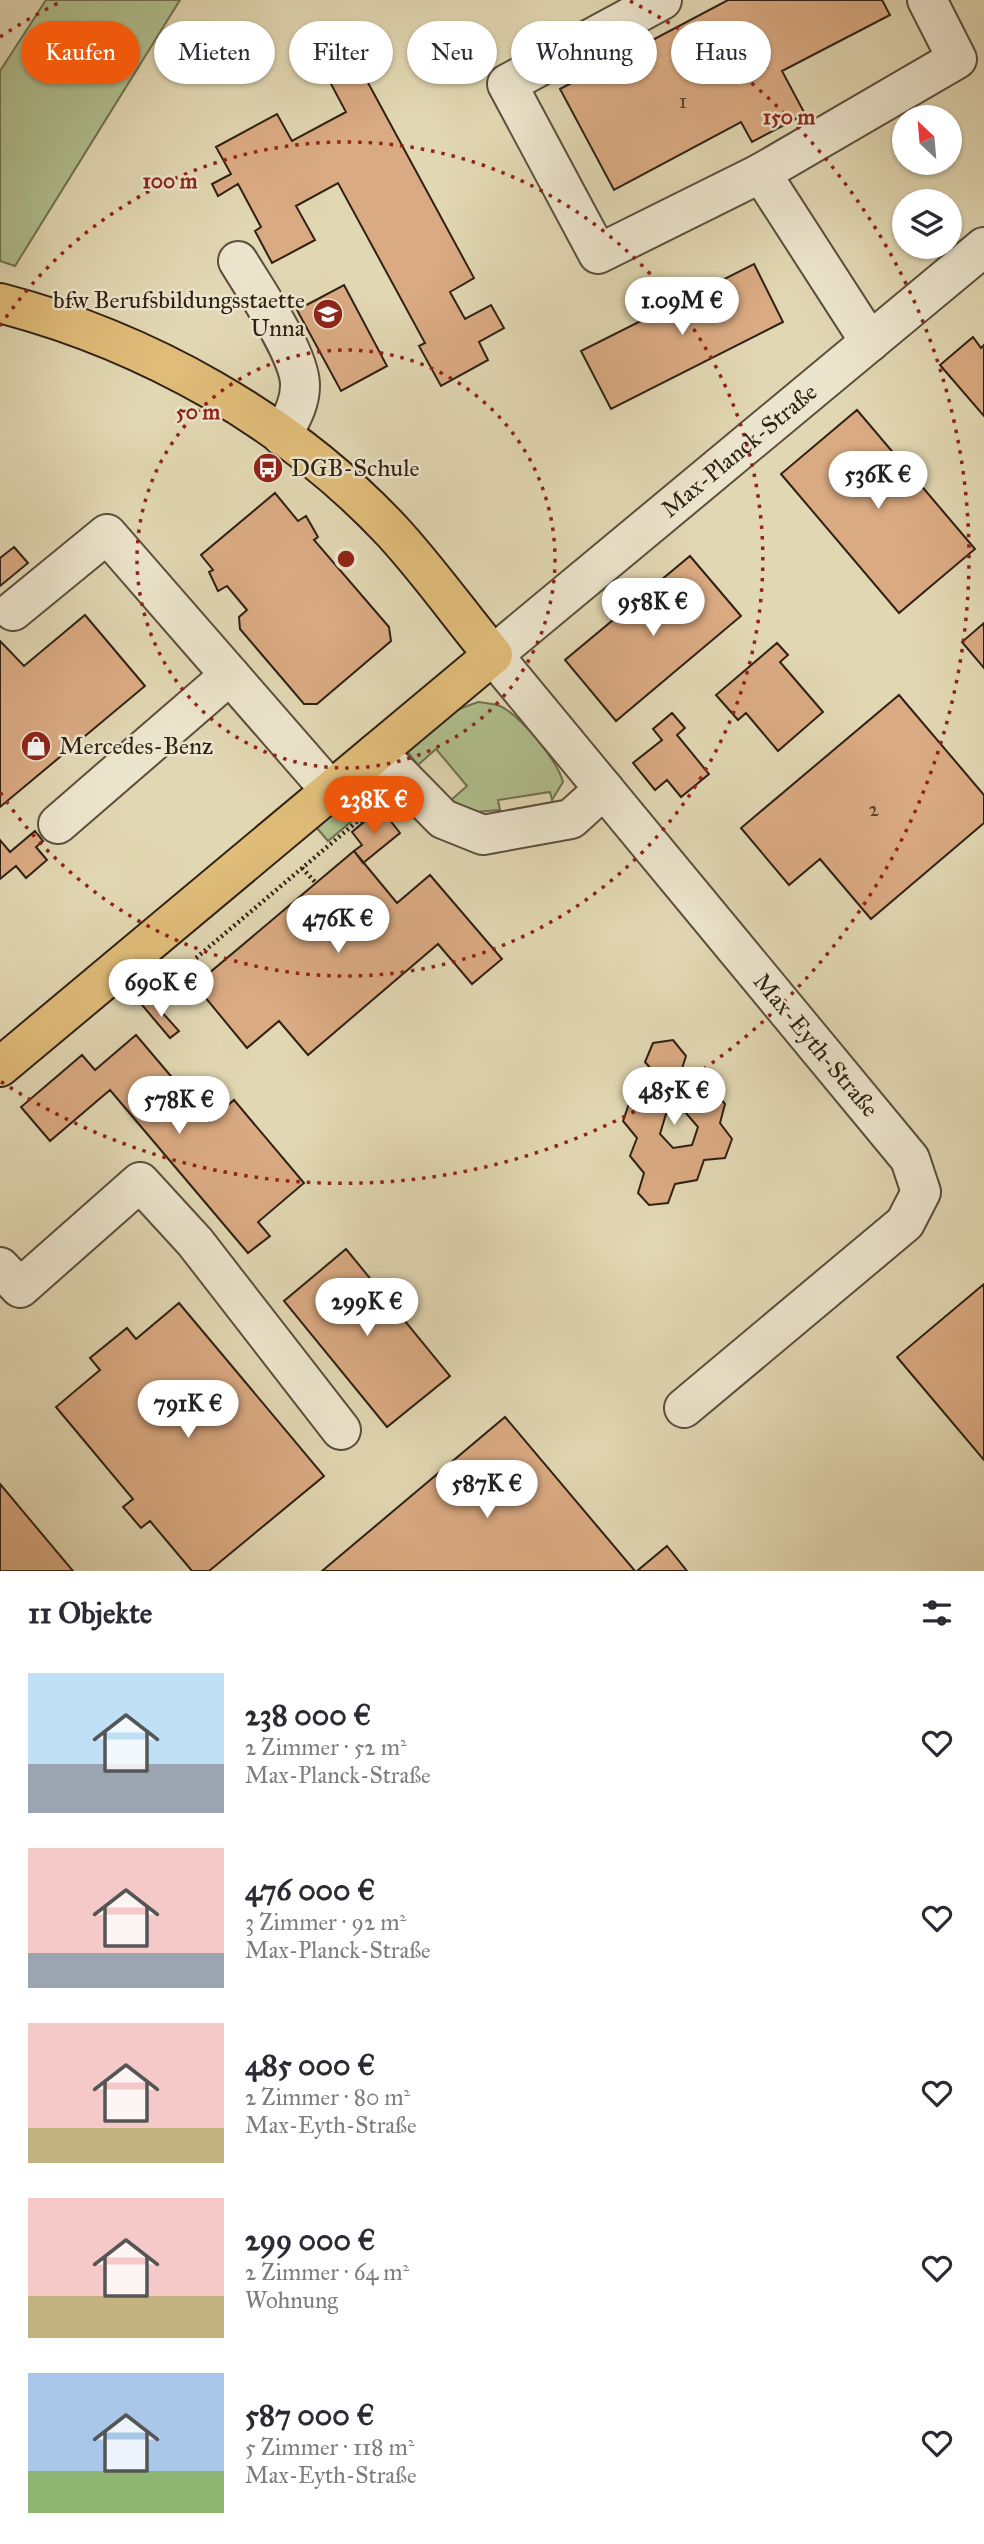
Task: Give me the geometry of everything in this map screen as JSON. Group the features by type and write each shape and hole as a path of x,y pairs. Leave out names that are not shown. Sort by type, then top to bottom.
{"main road":[{"path":"0,303 86,329 139,352 199,383 282,436 332,475 392,531 493,655"},
{"name":"Max-Planck-Straße","path":"0,1068 493,655"}],"street":[{"path":"663,0 507,84 598,254 761,173 957,59 927,0"},
{"path":"761,173 870,342"},
{"name":"Max-Planck-Straße","path":"493,655 984,247"},
{"path":"238,261 290,349 301,384 298,405 282,436"},
{"path":"13,611 107,534 331,791"},
{"name":"Max-Eyth-Straße","path":"493,655 910,1159 921,1192 905,1223 684,1408"},
{"path":"58,824 230,675"},
{"path":"377,752 443,819 483,835 571,819 604,789"},
{"path":"0,1267 20,1288 140,1182 195,1242 341,1430"}],"path":[{"path":"196,958 360,819"},
{"path":"302,868 316,883"}],"green space":[{"path":"46,0 180,0 167,21 154,21 154,42 140,64 140,21 32,21"},
{"path":"21,39 21,84 128,84 15,266 0,261 0,71"},
{"path":"478,702 497,705 508,711 546,751 563,782 552,800 550,792 498,800 500,810 474,812 450,801 467,786 436,749 418,765 407,751 459,709"},
{"path":"363,788 383,795 328,841 316,827"}],"building":[{"path":"728,0 882,0 890,15 782,71 805,114 752,142 741,122 614,190 560,89 569,84 657,84 657,38 671,30 671,84 771,84 771,21 688,21"},
{"path":"331,84 369,84 474,278 450,292 465,319 491,305 504,328 479,342 488,360 441,386 419,346 425,343 338,183 296,206 315,240 272,263 255,231 261,227 238,184 218,196 212,184 231,174 216,147 277,114 292,141 346,112"},
{"path":"754,264 783,322 611,409 581,351"},
{"path":"344,285 387,366 341,391 297,310"},
{"path":"973,337 981,348 984,345 984,416 940,365"},
{"path":"857,410 975,549 899,613 781,474"},
{"path":"275,493 298,521 306,516 318,537 314,540 389,627 391,641 317,704 304,704 240,629 239,617 247,610 227,586 218,591 209,572 213,570 201,555"},
{"path":"14,547 28,563 0,586 0,558"},
{"path":"690,556 741,616 616,721 565,660"},
{"name":"Mercedes-Benz","path":"85,615 145,686 0,807 0,641 24,666"},
{"path":"984,623 984,668 962,642"},
{"path":"777,643 788,655 780,662 823,712 778,751 746,713 738,720 716,695"},
{"path":"899,695 984,795 984,823 871,919 820,859 789,885 741,828"},
{"path":"672,713 685,728 677,735 709,774 681,797 667,780 655,790 633,763 662,740 653,729"},
{"path":"376,812 380,818 385,814 400,833 363,863 354,851 362,845 352,832"},
{"path":"35,831 43,841 36,847 47,860 26,878 16,866 0,879 0,840 10,852"},
{"path":"354,851 397,903 430,875 502,959 472,984 438,944 308,1055 279,1021 247,1048 195,985"},
{"path":"150,999 179,1031 170,1038 142,1005"},
{"path":"136,1035 209,1121 234,1100 304,1183 258,1222 270,1236 248,1253 110,1090 50,1141 21,1107 82,1055 95,1070"},
{"path":"673,1040 686,1056 680,1075 693,1091 712,1088 725,1104 720,1123 732,1139 725,1158 704,1160 697,1180 675,1184 668,1203 649,1205 638,1193 644,1173 630,1156 637,1138 623,1121 630,1101 652,1098 659,1078 645,1062 653,1043","holes":["685,1112 698,1127 692,1145 673,1148 660,1134 666,1114"]},
{"path":"346,1249 450,1376 387,1427 284,1301"},
{"path":"984,1284 984,1460 897,1357"},
{"path":"179,1303 324,1476 209,1571 192,1571 150,1521 141,1528 123,1507 133,1499 56,1407 100,1370 90,1358 127,1328 136,1339"},
{"path":"505,1417 635,1571 322,1571"},
{"path":"0,1484 73,1571 0,1571"},
{"path":"667,1546 687,1571 637,1571"}],"place":[{"name":"bfw Berufsbildungsstaette Unna","path":"328,314"},
{"name":"DGB-Schule","path":"268,468"},
{"name":"Mercedes-Benz","path":"36,746"}]}
